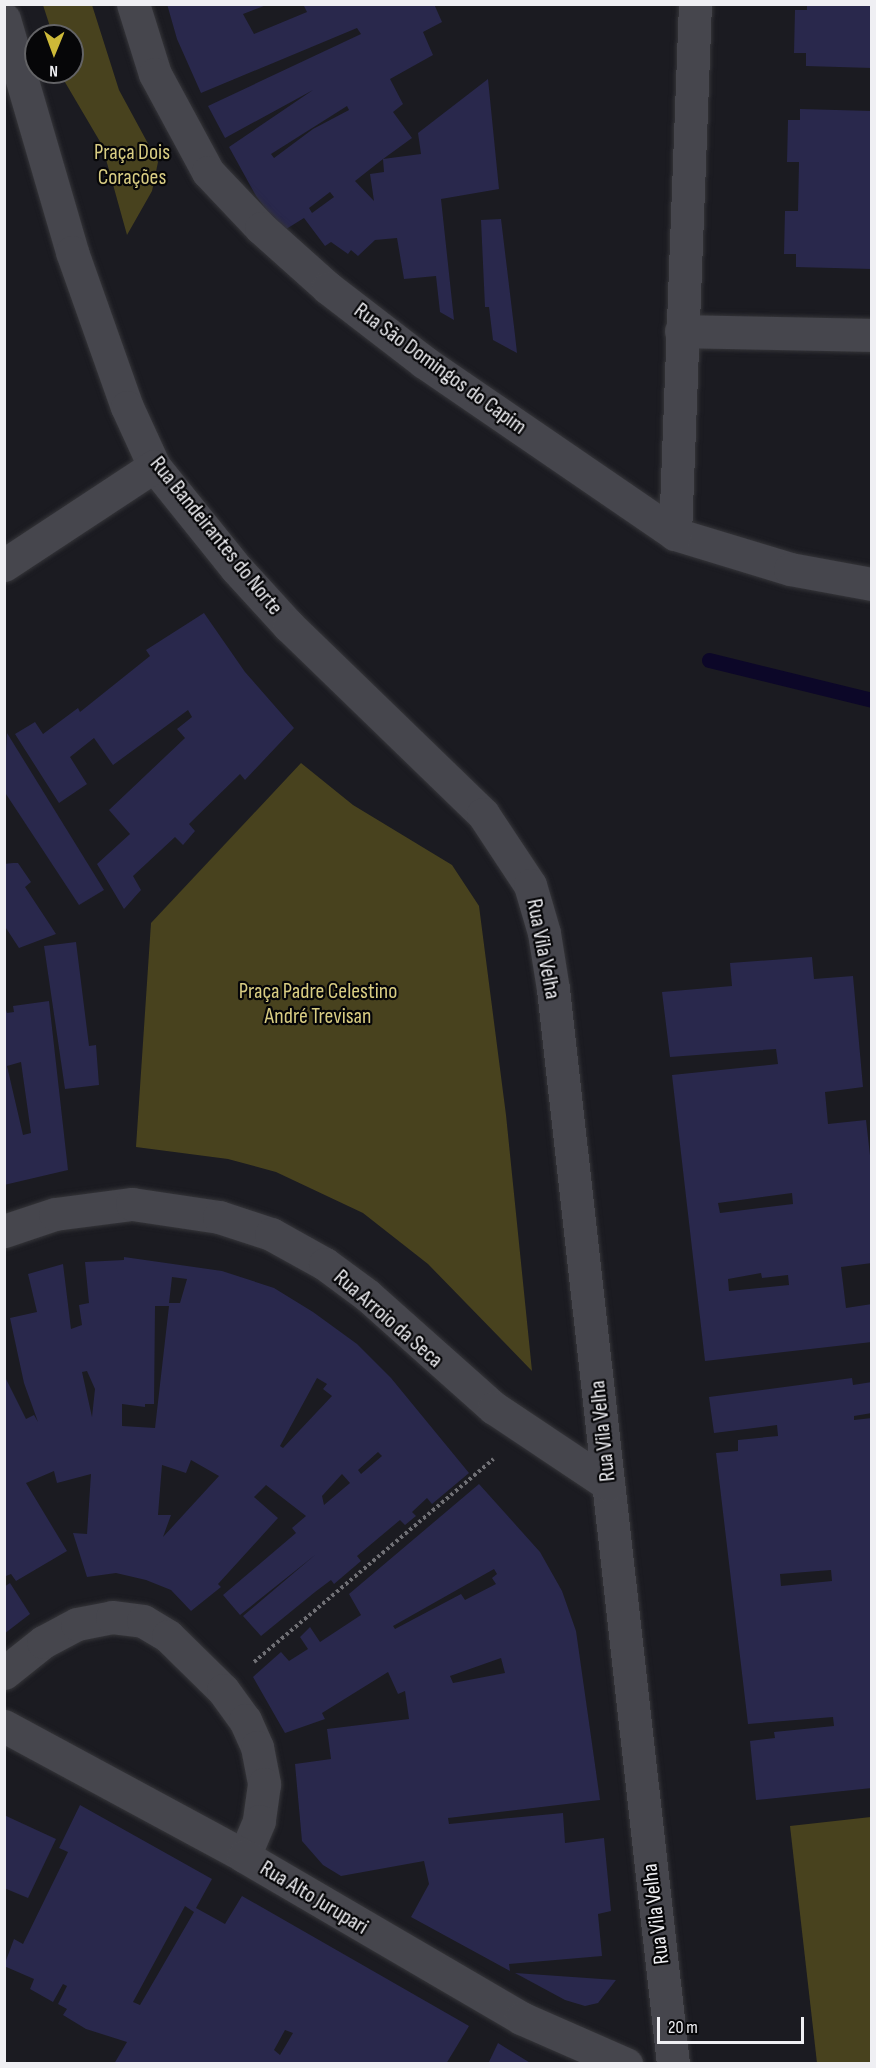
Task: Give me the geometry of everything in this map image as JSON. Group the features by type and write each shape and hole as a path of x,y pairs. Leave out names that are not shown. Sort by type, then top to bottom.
{"street":[{"name":"Rua São Domingos do Capim","path":"133,4 155,74 208,172 261,228 328,288 424,362 675,534 790,569 872,584"},
{"path":"675,534 695,4"},
{"name":"Rua Bandeirantes do Norte","path":"4,19 72,252 127,407 154,466 236,568 289,626 483,814"},
{"path":"681,331 872,335"},
{"path":"4,565 154,466"},
{"name":"Rua Vila Velha","path":"483,814 530,885 544,933 673,2064"},
{"name":"Rua Arroio da Seca","path":"4,1231 55,1214 132,1204 219,1217 271,1234 325,1264 367,1295 451,1373 533,1437 608,1484"},
{"path":"4,1673 43,1642 77,1624 112,1617 143,1621 168,1636 223,1690 245,1720 257,1747 264,1784 259,1821 244,1856"},
{"name":"Rua Alto Jurupari","path":"4,1726 244,1856 521,2018 627,2064"}],"path":[{"path":"223,1690 493,1459 533,1437"}],"green space":[{"name":"Praça Dois Corações","path":"43,5 92,5 119,90 158,162 152,191 127,235 102,145 66,84 84,84 84,24 49,24"},
{"name":"Praça Padre Celestino André Trevisan","path":"301,763 353,805 452,865 479,906 506,1115 532,1371 428,1264 363,1213 276,1172 228,1159 136,1147 151,923"},
{"path":"871,1817 871,2063 817,2063 790,1826"}],"building":[{"path":"167,4 269,4 243,14 254,34 307,12 303,4 434,4 442,22 423,32 433,55 390,79 403,104 393,112 412,138 383,159 421,154 418,133 488,79 499,189 441,199 454,320 440,312 436,276 404,279 397,238 375,240 358,256 351,250 348,254 331,242 325,246 304,218 283,231 256,196 229,147 313,90 225,138 208,106 361,34 357,28 201,93 177,39","holes":["347,106 349,110 313,129 274,158 271,154","383,159 384,172 370,174 374,201 355,181","330,192 334,197 312,213 309,208"]},
{"path":"807,4 872,4 872,68 806,66 806,53 794,53 795,10 807,10"},
{"path":"800,109 872,111 872,269 796,267 796,254 784,254 785,211 798,211 799,162 787,162 788,120 800,120"},
{"path":"501,219 517,353 493,340 489,307 485,307 481,220"},
{"path":"204,613 245,672 294,728 245,780 240,774 189,824 195,831 183,845 175,837 133,876 141,890 124,909 97,864 130,834 109,810 185,738 177,729 192,717 188,710 113,765 94,738 70,757 87,784 59,803 15,734 35,722 43,734 78,708 80,712 150,656 146,650"},
{"path":"7,733 104,890 79,905 4,791"},
{"path":"18,863 31,882 25,887 56,934 19,948 4,925 4,864"},
{"path":"76,942 89,1046 96,1045 99,1085 65,1089 44,946"},
{"path":"812,957 814,979 853,976 863,1087 825,1092 828,1124 866,1120 872,1173 872,1263 841,1267 846,1308 872,1304 872,1342 705,1361 672,1075 778,1064 776,1049 670,1057 662,992 732,986 730,963","holes":["792,1193 793,1204 720,1213 718,1203","761,1273 762,1278 788,1275 789,1285 729,1291 728,1279"]},
{"path":"49,1001 68,1170 4,1185 4,1004 7,1013 14,1012 13,1006","holes":["21,1062 31,1133 23,1135 7,1066"]},
{"path":"124,1257 222,1271 274,1288 313,1312 357,1344 391,1378 469,1473 432,1504 427,1498 412,1512 416,1516 405,1525 400,1520 357,1556 361,1561 334,1584 331,1580 261,1636 243,1616 315,1555 240,1615 223,1595 296,1533 292,1528 306,1516 266,1485 254,1497 278,1518 218,1584 221,1587 191,1611 171,1590 146,1580 116,1573 87,1577 73,1533 87,1534 91,1474 57,1483 54,1471 26,1483 67,1551 16,1581 11,1574 6,1576 4,1375 26,1419 34,1415 38,1422 24,1383 10,1318 37,1312 28,1274 63,1264 71,1329 82,1325 79,1305 89,1303 85,1262 124,1260","holes":["172,1277 187,1279 180,1303 169,1303","155,1306 169,1306 155,1428 122,1426 122,1404 145,1407 145,1404 154,1404","87,1371 95,1389 92,1417 82,1372","317,1378 327,1384 323,1389 332,1396 283,1448 280,1446","378,1452 382,1456 361,1474 358,1470","191,1460 219,1476 163,1537 171,1515 158,1515 162,1465 186,1473","342,1474 350,1483 324,1505 322,1496"]},
{"path":"852,1378 853,1385 872,1382 872,1413 854,1416 854,1420 872,1418 872,1788 756,1800 750,1741 775,1738 774,1732 834,1726 833,1717 748,1724 716,1453 738,1451 738,1440 778,1436 777,1425 714,1433 709,1397","holes":["831,1570 832,1581 781,1586 780,1574"]},
{"path":"479,1484 540,1552 562,1591 576,1631 600,1800 448,1818 449,1824 563,1813 565,1843 604,1838 611,1911 598,1914 602,1956 509,1964 510,1971 411,1917 429,1884 424,1861 341,1876 323,1865 302,1841 295,1764 331,1759 327,1729 409,1719 405,1691 398,1694 388,1672 322,1713 325,1719 285,1733 253,1677 281,1652 289,1661 308,1649 300,1637 310,1627 320,1642 361,1615 349,1594","holes":["494,1569 497,1574 492,1578 496,1584 465,1600 461,1594 395,1629 393,1626","501,1658 505,1673 453,1683 450,1676"]},
{"path":"10,1583 30,1614 4,1634 4,1587"},
{"path":"80,1805 212,1879 196,1908 225,1924 242,1896 469,2026 446,2064 114,2064 127,2042 86,2029 63,2015 67,2009 58,2004 67,1986 63,1984 53,2002 30,1989 34,1979 4,1966 14,1939 23,1944 68,1852 59,1848","holes":["185,1906 194,1912 140,2005 133,2002","285,2030 293,2033 280,2055 274,2050"]},
{"path":"4,1815 56,1839 28,1898 4,1888"},
{"path":"515,1973 616,1980 598,2003 585,2006 565,2000"},
{"path":"498,2043 532,2064 488,2064"}],"waterway":[{"path":"709,660 872,700"}]}
